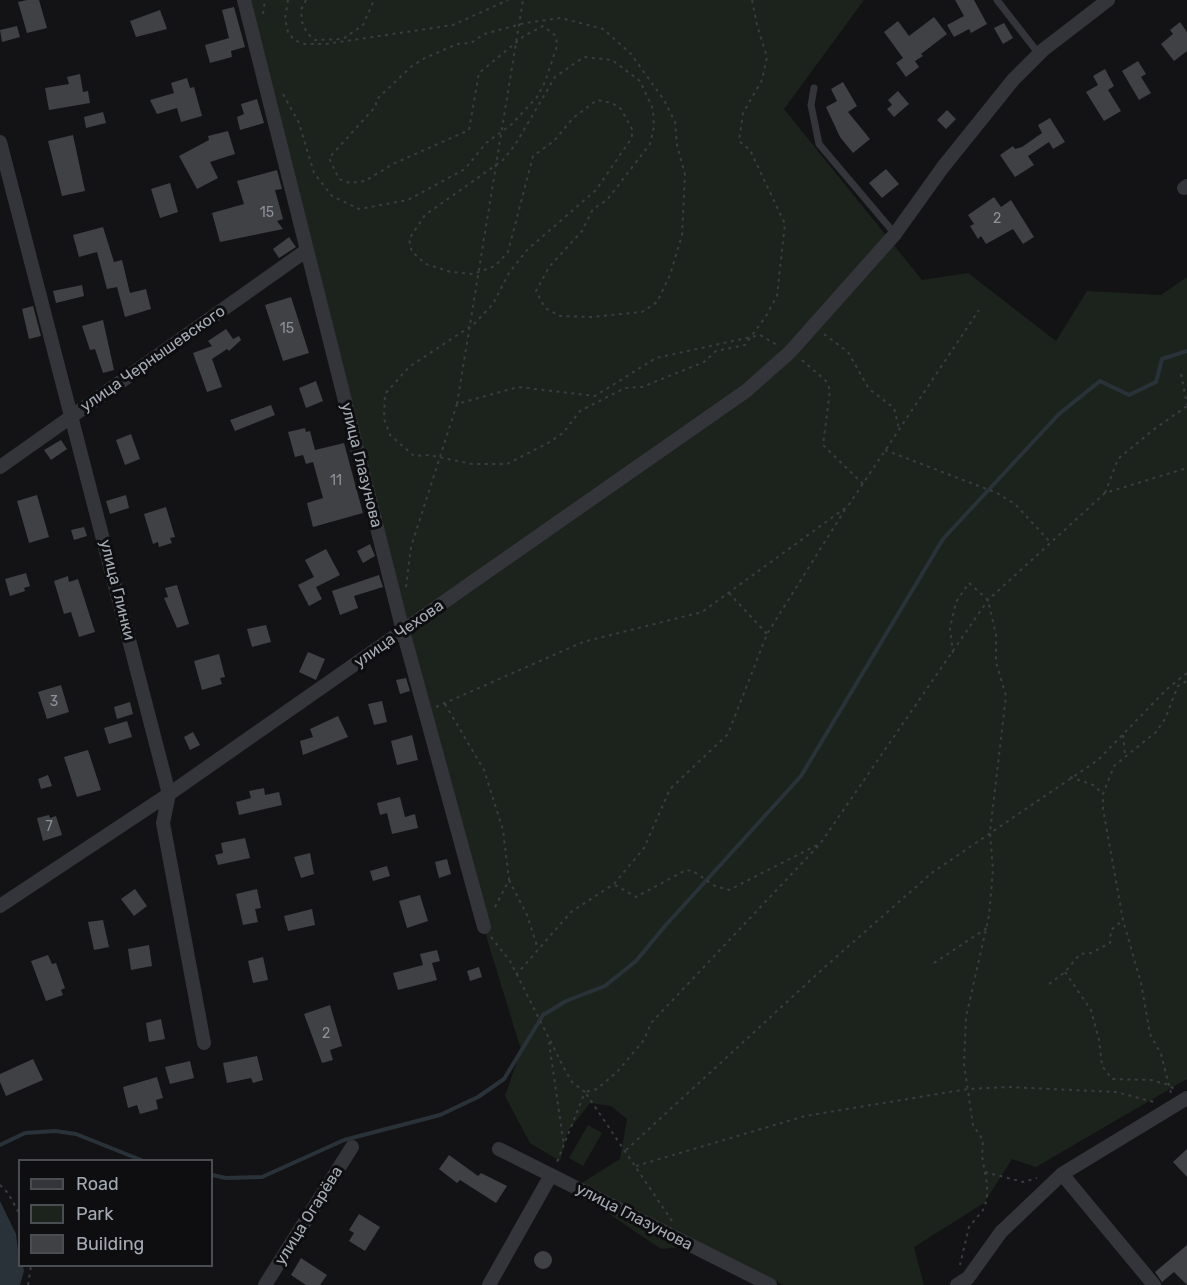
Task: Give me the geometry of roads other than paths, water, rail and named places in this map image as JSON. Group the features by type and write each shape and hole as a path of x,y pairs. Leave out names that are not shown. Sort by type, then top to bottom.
{"street":[{"name":"улица Глазунова","path":"244,0 403,631 484,927"},
{"name":"улица Чехова","path":"0,906 169,794 746,391 790,352 895,234 950,159 1014,80 1039,54 1108,0"},
{"name":"улица Глинки","path":"0,142 73,416 169,794 163,823 204,1043"},
{"name":"улица Чернышевского","path":"0,467 307,250"},
{"path":"965,1283 1001,1232 1059,1176 1181,1104"},
{"name":"улица Огарёва","path":"266,1285 352,1147"},
{"name":"улица Глазунова","path":"498,1149 770,1285"},
{"path":"489,1285 551,1175"},
{"path":"1059,1176 1154,1285"}],"lane":[{"path":"997,0 1039,54"},
{"path":"814,88 811,105 819,144 895,234"}],"waterway":[{"path":"213,1175 226,1178 262,1177 344,1140 440,1115 478,1097 504,1079 543,1015 566,1001 605,986 636,961 801,776 943,539 1059,414 1100,381 1129,395 1156,382 1162,359 1187,351"},
{"path":"0,1145 25,1133 55,1131 76,1134 138,1159"}]}
